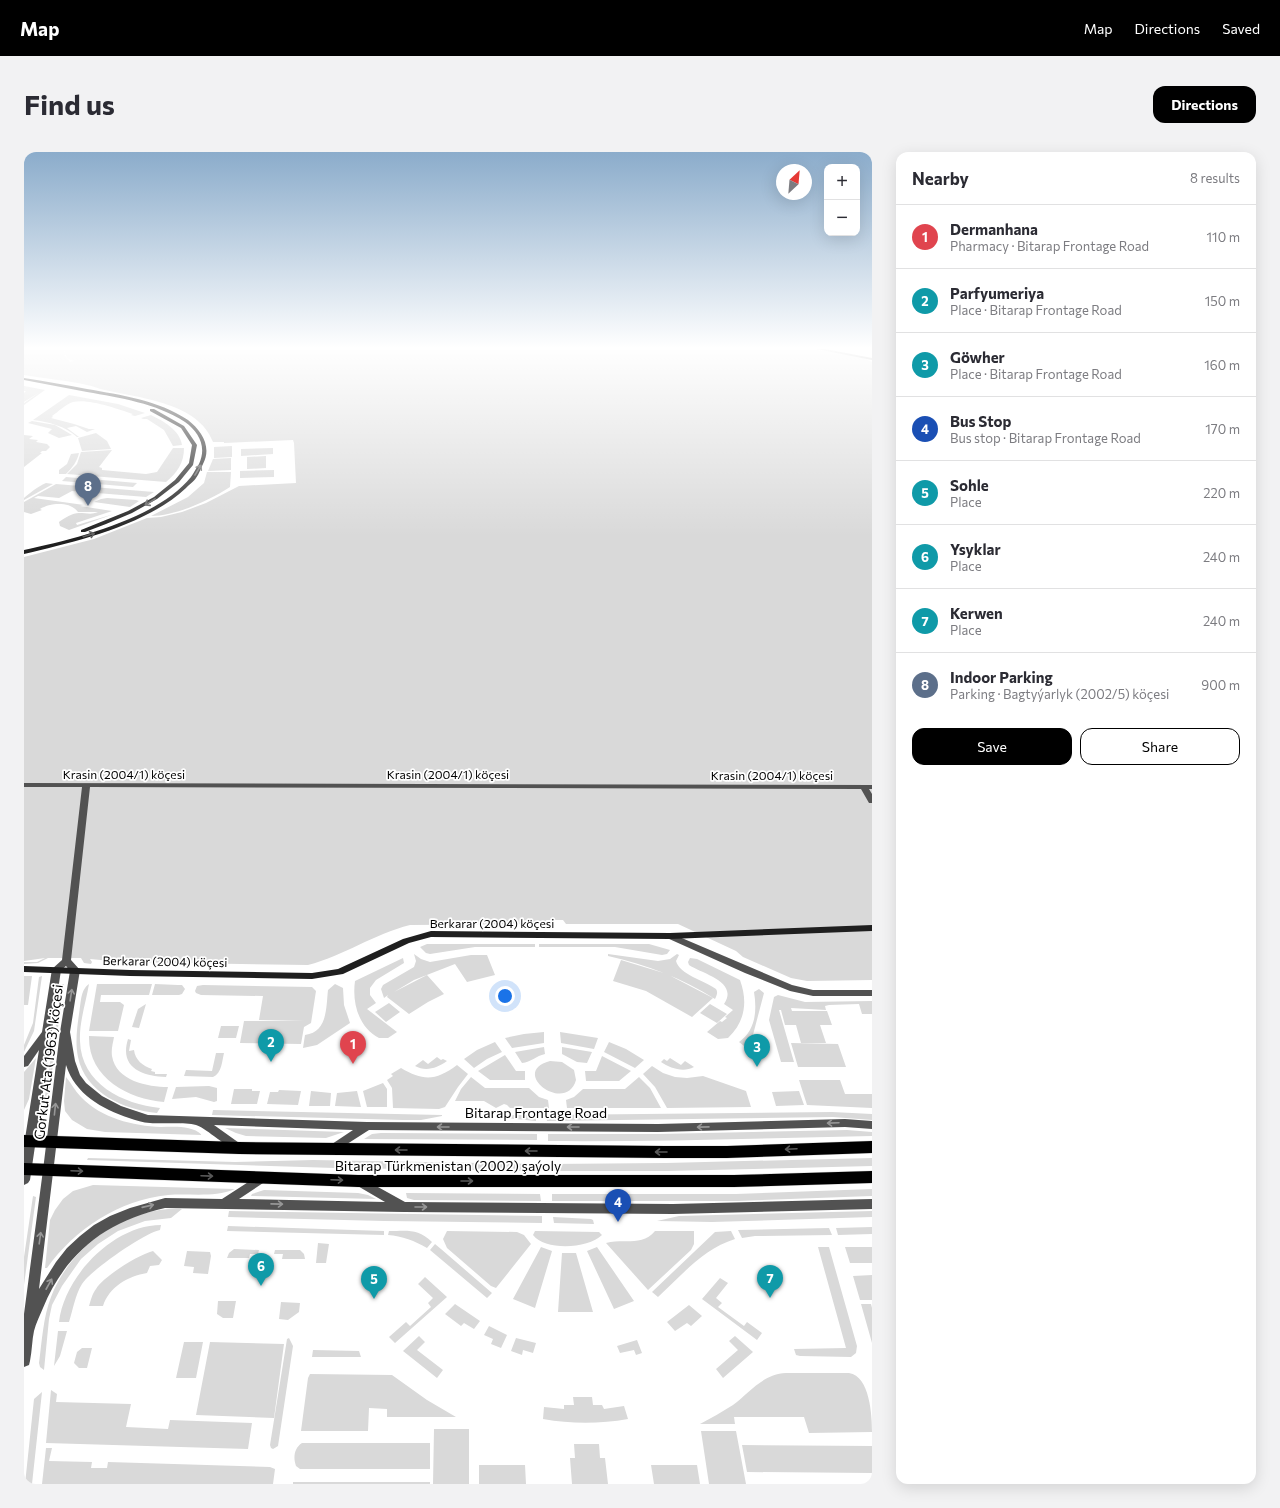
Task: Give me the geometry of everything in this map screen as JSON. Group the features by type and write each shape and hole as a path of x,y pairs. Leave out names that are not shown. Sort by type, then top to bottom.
{"main road":[{"name":"Bitarap Türkmenistan (2002) şaýoly","path":"27,1141 332,1150 727,1152 872,1147"},
{"name":"Bitarap Türkmenistan (2002) şaýoly","path":"25,1173 49,1170 358,1181 734,1182 872,1177"}],"street":[{"path":"24,547 70,535 131,512 158,497 178,482 190,466 194,454 194,446 189,435 183,428 169,418 155,411"},
{"path":"24,552 110,528 140,515 169,498 192,479 203,462 205,445 199,433 193,426 168,411"},
{"path":"194,446 205,445"},
{"path":"131,512 140,515"},
{"path":"70,535 75,539"},
{"name":"Krasin (2004/1) köçesi","path":"24,785 868,787"},
{"path":"66,961 86,786"},
{"path":"868,787 872,801"},
{"name":"Berkarar (2004) köçesi","path":"24,969 138,973 312,976 340,972 406,941 431,934 670,936 872,928"},
{"path":"670,936 790,988 813,993 872,993"},
{"name":"Gorkut Ata (1963) köçesi","path":"24,1361 65,1032 75,970 66,961 57,969 27,1141 25,1173"},
{"name":"Bitarap Frontage Road","path":"65,1032 73,1069 82,1086 97,1098 112,1107 135,1116 159,1120 368,1126 658,1128 845,1123 872,1125"},
{"path":"24,1063 46,1033"},
{"path":"200,1122 238,1148"},
{"path":"332,1150 368,1126"},
{"path":"225,1203 262,1178"},
{"path":"358,1181 404,1207"},
{"path":"27,1333 43,1295 58,1269 77,1246 99,1227 125,1214 150,1205 178,1202 404,1207 673,1209 872,1204"}],"shaded area":[{"path":"46,411 58,411 51,418 89,429 95,429 87,432 76,426 67,428 79,437 77,437 56,425 33,420"},
{"path":"125,411 139,411 145,413 135,416 131,415 133,414"},
{"path":"182,411 872,411 872,980 807,981 791,978 743,957 736,951 678,924 566,924 563,920 547,920 541,924 410,925 308,965 122,962 90,959 92,962 91,964 84,963 81,958 48,958 38,963 24,964 24,962 37,962 45,958 24,961 24,557 94,539 147,518 161,517 182,512 206,503 239,486 296,483 293,440 224,443 213,442 206,429 195,419"},
{"path":"151,415 166,423 174,430 181,440 182,445 173,446 164,430 147,419 141,418"},
{"path":"32,421 55,425 72,435 59,438 48,433 52,429 28,423"},
{"path":"96,433 107,441 111,449 82,451 78,438"},
{"path":"24,435 33,436 29,439 38,440 36,442 47,444 50,447 46,451 42,451 40,453 42,453 24,467"},
{"path":"232,446 232,457 214,458 214,447"},
{"path":"173,448 184,448 183,458 177,471 166,482 67,474 77,464 81,452 112,450 99,467 102,468 102,470 146,474 157,472"},
{"path":"273,448 273,454 241,456 241,449"},
{"path":"79,453 76,462 68,472 66,474 59,474 59,470 67,464 71,454"},
{"path":"266,456 266,468 247,469 247,457"},
{"path":"231,458 231,470 208,471 213,459"},
{"path":"274,470 274,477 240,478 240,471"},
{"path":"207,472 231,472 230,487 213,497 182,510 151,516 188,497 204,483"},
{"path":"66,477 137,483 133,487 62,481"},
{"path":"46,483 53,484 24,500 24,498"},
{"path":"56,484 154,492 146,497 72,491 59,498 38,496 34,498 84,505 80,506 112,511 76,523 77,525 114,514 69,530 60,526 59,522 74,514 91,514 98,512 78,512 70,506 54,504 44,507 40,509 42,510 31,514 24,512 24,502"},
{"path":"107,498 139,501 130,507 94,502"},
{"path":"427,944 535,944 535,947 475,947 430,954 426,953 420,947"},
{"path":"539,944 649,944 670,950 667,954 662,955 615,947 539,947"},
{"path":"414,954 421,959 430,962 471,955 487,955 495,975 467,982 455,964 414,980 394,992 427,975 444,994 409,1014 387,997 388,995 384,998 381,989 383,985 414,967 416,961"},
{"path":"608,954 658,961 670,959 677,954 679,955 676,961 682,970 716,989 717,992 715,999 703,991 664,973 608,956"},
{"path":"403,958 404,963 376,980 370,988 370,995 376,1003 367,1009 397,1032 388,1038 379,1038 361,1021 356,1005 354,989 355,981"},
{"path":"690,958 697,959 740,980 744,996 743,1011 738,1025 728,1038 718,1039 707,1032 720,1021 722,1022 727,1018 725,1017 733,1010 724,1004 727,996 727,990 723,984 710,975 689,965 688,962"},
{"path":"621,960 667,974 713,998 692,1017 646,991 613,981"},
{"path":"24,976 32,976 28,1005 24,1005"},
{"path":"42,976 34,1031 24,1052 24,1045 33,1023 39,977"},
{"path":"62,984 64,984 46,1116 42,1116"},
{"path":"89,984 80,1034 82,1056 88,1069 96,1080 106,1089 132,1102 160,1108 157,1113 132,1108 108,1097 89,1081 82,1070 78,1057 76,1041 82,993"},
{"path":"97,984 152,984 149,995 101,995 100,1002 120,1002 124,1005 118,1031 89,1031"},
{"path":"155,984 182,985 185,989 182,994 179,995 152,995"},
{"path":"335,984 343,988 344,1005 350,1023 317,1045 303,1048 305,1035 313,1033 322,1024 326,1011 328,990"},
{"path":"197,986 312,987 316,991 311,1023 304,1027 301,1044 240,1043 244,1021 305,1021 259,1020 263,996 201,995 196,993 195,991"},
{"path":"759,989 764,993 749,1050 739,1042 745,1037 752,1026 755,1013 754,992"},
{"path":"778,995 805,1002 872,1001 872,1014 862,1014 859,1004 829,1005 825,1006 826,1010 791,1008 792,1011 827,1011 832,1025 785,1025 781,1010 779,1010 794,1062 781,1062 769,1020 774,997"},
{"path":"389,1003 400,1012 386,1022 375,1012"},
{"path":"146,1004 139,1028 132,1027 138,1009"},
{"path":"710,1004 727,1014 717,1023 700,1013"},
{"path":"796,1025 820,1025 826,1043 801,1043"},
{"path":"221,1026 239,1026 236,1038 218,1038"},
{"path":"544,1032 544,1043 512,1048 505,1038 524,1034"},
{"path":"560,1032 598,1038 594,1049 561,1043"},
{"path":"89,1036 114,1037 112,1056 115,1065 126,1077 134,1081 151,1086 168,1087 164,1102 137,1096 124,1091 113,1084 103,1075 95,1064 90,1051"},
{"path":"128,1039 131,1040 129,1051 134,1050 136,1057 140,1062 152,1069 151,1071 155,1072 155,1074 167,1074 166,1077 149,1075 141,1072 130,1064 126,1049"},
{"path":"495,1042 502,1052 487,1059 474,1068 464,1059 477,1050"},
{"path":"609,1042 626,1049 644,1060 635,1068 604,1052"},
{"path":"791,1043 838,1044 846,1067 798,1067"},
{"path":"544,1047 545,1054 522,1063 515,1052"},
{"path":"562,1047 592,1052 587,1063 577,1062 562,1054"},
{"path":"216,1053 224,1053 221,1066 216,1075 213,1077 184,1076 186,1070 212,1071"},
{"path":"505,1055 516,1071 525,1071 525,1080 490,1080 478,1071"},
{"path":"602,1056 631,1071 619,1081 586,1081 585,1071 596,1071"},
{"path":"437,1057 441,1060 443,1059 447,1061 439,1066 427,1069 415,1066 423,1060 428,1064"},
{"path":"36,1058 29,1099 24,1110 24,1072"},
{"path":"670,1058 681,1065 685,1061 694,1067 681,1070 661,1062 664,1059 667,1061"},
{"path":"550,1061 562,1062 574,1070 576,1080 570,1090 562,1093 552,1092 544,1088 537,1081 535,1074 539,1066"},
{"path":"457,1065 468,1074 445,1107 439,1109 393,1108 392,1088 387,1080 393,1076 391,1074 401,1068 416,1075 429,1077 442,1074"},
{"path":"652,1066 663,1073 675,1077 687,1078 703,1076 746,1091 751,1107 667,1108 655,1087 643,1074"},
{"path":"66,1077 81,1097 89,1104 118,1120 140,1125 188,1128 202,1135 105,1132 87,1129 72,1120 65,1111 64,1101"},
{"path":"471,1077 485,1088 529,1088 539,1097 548,1100 549,1108 510,1108 504,1104 496,1108 484,1101 455,1101 461,1089"},
{"path":"639,1077 650,1088 661,1108 567,1108 566,1100 574,1097 583,1089 625,1089"},
{"path":"799,1080 840,1080 845,1094 872,1094 872,1108 807,1105"},
{"path":"383,1083 387,1089 387,1107 367,1107 363,1091"},
{"path":"209,1086 217,1088 217,1101 214,1102 196,1097 172,1099 176,1087"},
{"path":"234,1089 252,1089 252,1091 260,1091 257,1104 231,1104"},
{"path":"279,1090 301,1091 298,1105 267,1104 270,1092 278,1092"},
{"path":"311,1091 331,1093 330,1106 309,1106"},
{"path":"357,1091 361,1107 335,1106 337,1093"},
{"path":"799,1091 804,1105 776,1106 772,1092"},
{"path":"213,1110 442,1116 421,1120 403,1120 212,1115"},
{"path":"832,1112 872,1114 872,1120 833,1117 547,1121 546,1115"},
{"path":"496,1115 536,1115 536,1121 496,1117"},
{"path":"225,1128 344,1132 326,1138 246,1136"},
{"path":"847,1130 872,1132 872,1136 548,1141 548,1134 659,1134"},
{"path":"372,1134 537,1134 537,1140 364,1139"},
{"path":"88,1158 235,1162 313,1160 538,1164 539,1171 335,1168 87,1160"},
{"path":"872,1158 872,1166 667,1171 550,1171 550,1164"},
{"path":"93,1185 235,1189 227,1192 202,1195 168,1195 132,1203 116,1210 85,1229 58,1254 47,1268 45,1268 50,1220 55,1210 63,1199 73,1191"},
{"path":"872,1189 872,1196 738,1201 552,1201 552,1194 736,1194"},
{"path":"264,1190 358,1193 368,1195 376,1199 251,1196 252,1194"},
{"path":"406,1193 540,1194 541,1201 414,1200 407,1198"},
{"path":"33,1196 36,1197 24,1285 24,1257"},
{"path":"182,1209 171,1218 145,1221 118,1231 98,1244 81,1259 62,1286 52,1305 49,1319 44,1370 40,1367 39,1363 43,1330 48,1305 60,1278 72,1261 86,1246 121,1222 141,1214 161,1210"},
{"path":"229,1211 542,1216 542,1223 228,1217"},
{"path":"872,1211 872,1217 712,1222 657,1221 679,1216"},
{"path":"553,1217 591,1219 593,1220 594,1224 554,1223"},
{"path":"161,1225 160,1230 130,1245 95,1270 82,1284 74,1303 69,1322 59,1322 63,1305 70,1288 94,1257 109,1244 126,1234 143,1227"},
{"path":"228,1226 384,1231 384,1235 227,1231"},
{"path":"872,1227 872,1234 838,1235 836,1228"},
{"path":"829,1228 832,1235 755,1236 742,1238 738,1230"},
{"path":"389,1231 417,1232 432,1242 427,1248 408,1239 388,1235"},
{"path":"447,1231 517,1232 524,1235 531,1244 496,1288 491,1286 447,1248 443,1239"},
{"path":"535,1231 599,1232 602,1235 596,1240 587,1243 556,1246 539,1240 533,1235"},
{"path":"655,1231 694,1231 694,1244 691,1250 648,1290 606,1243 639,1241 650,1236"},
{"path":"731,1231 735,1239 723,1243 703,1256 658,1297 652,1292 715,1232"},
{"path":"318,1243 329,1244 326,1263 316,1263"},
{"path":"435,1244 492,1293 487,1298 430,1250"},
{"path":"541,1247 552,1251 535,1308 513,1299"},
{"path":"597,1247 634,1301 614,1309 587,1251"},
{"path":"818,1247 829,1247 857,1346 856,1353 851,1357 800,1356 796,1355 794,1349 846,1348"},
{"path":"845,1247 872,1247 872,1263 850,1263"},
{"path":"234,1249 259,1250 258,1254 250,1254 249,1258 227,1258 229,1253"},
{"path":"275,1250 300,1250 304,1254 305,1259 282,1259 283,1254 274,1254"},
{"path":"153,1251 162,1260 159,1265 150,1266 147,1273 140,1274 120,1284 110,1293 103,1306 89,1306 95,1291 106,1278 130,1261"},
{"path":"187,1251 210,1252 211,1256 208,1274 193,1273 194,1267 184,1266"},
{"path":"562,1253 576,1253 593,1312 558,1312"},
{"path":"872,1275 872,1300 860,1300 853,1276"},
{"path":"425,1277 447,1297 395,1343 389,1337 406,1322 410,1326 431,1307 428,1303 433,1298 418,1284"},
{"path":"720,1278 728,1283 716,1298 722,1303 718,1307 744,1326 747,1322 762,1333 757,1340 702,1299"},
{"path":"218,1301 236,1301 233,1318 223,1318 217,1314"},
{"path":"281,1302 300,1303 299,1312 288,1320 279,1319"},
{"path":"455,1304 480,1321 474,1329 464,1323 461,1326 445,1314"},
{"path":"861,1304 871,1304 872,1343"},
{"path":"689,1305 702,1316 691,1326 687,1323 675,1331 667,1322"},
{"path":"489,1326 507,1335 501,1348 491,1344 493,1339 484,1335"},
{"path":"58,1331 67,1331 60,1356 54,1366"},
{"path":"419,1336 425,1342 417,1350 443,1370 437,1378 403,1351"},
{"path":"735,1336 753,1352 723,1378 716,1369 738,1350 729,1341"},
{"path":"289,1338 293,1346 278,1446 273,1449 270,1445 287,1339"},
{"path":"516,1338 536,1343 533,1353 523,1350 522,1355 511,1351"},
{"path":"637,1340 642,1353 636,1355 634,1350 620,1353 617,1346"},
{"path":"184,1342 203,1342 196,1378 176,1378"},
{"path":"210,1342 284,1344 274,1418 196,1415"},
{"path":"82,1348 92,1348 87,1368 79,1368 74,1363 77,1352"},
{"path":"313,1350 359,1351 361,1357 312,1357"},
{"path":"786,1373 849,1373 856,1376 866,1389 870,1407 872,1432 809,1433 804,1417 734,1417 735,1424 700,1424 733,1405 757,1384 770,1377"},
{"path":"310,1374 392,1375 427,1400 456,1417 387,1417 387,1409 369,1408 368,1431 301,1431 308,1378"},
{"path":"51,1390 57,1394 56,1402 131,1404 126,1427 168,1429 170,1420 252,1423 248,1449 46,1443"},
{"path":"42,1392 32,1484 25,1484 34,1399"},
{"path":"573,1397 592,1397 593,1405 602,1405 604,1409 624,1406 628,1419 586,1423 543,1419 544,1407 564,1409 564,1405 574,1405"},
{"path":"434,1429 469,1429 469,1484 433,1484"},
{"path":"701,1431 736,1431 746,1484 709,1484"},
{"path":"302,1443 430,1443 430,1469 300,1469 296,1466 294,1457 297,1448"},
{"path":"574,1444 599,1444 600,1458 605,1458 608,1484 572,1484 570,1458 575,1458"},
{"path":"742,1445 872,1446 872,1473 747,1472"},
{"path":"46,1448 52,1448 49,1461 92,1462 91,1468 107,1468 108,1462 270,1467 275,1469 273,1484 42,1484"},
{"path":"479,1465 525,1465 526,1484 479,1484"},
{"path":"651,1465 697,1465 700,1484 654,1484"},
{"path":"293,1482 430,1482 430,1484 293,1484"}],"place":[{"name":"Indoor Parking","path":"88,506"},
{"name":"Parfyumeriya","path":"271,1062"},
{"name":"Dermanhana","path":"353,1064"},
{"name":"Göwher","path":"757,1067"},
{"name":"Bus Stop","path":"618,1222"},
{"name":"Ysyklar","path":"261,1286"},
{"name":"Kerwen","path":"770,1298"},
{"name":"Sohle","path":"374,1299"}]}
